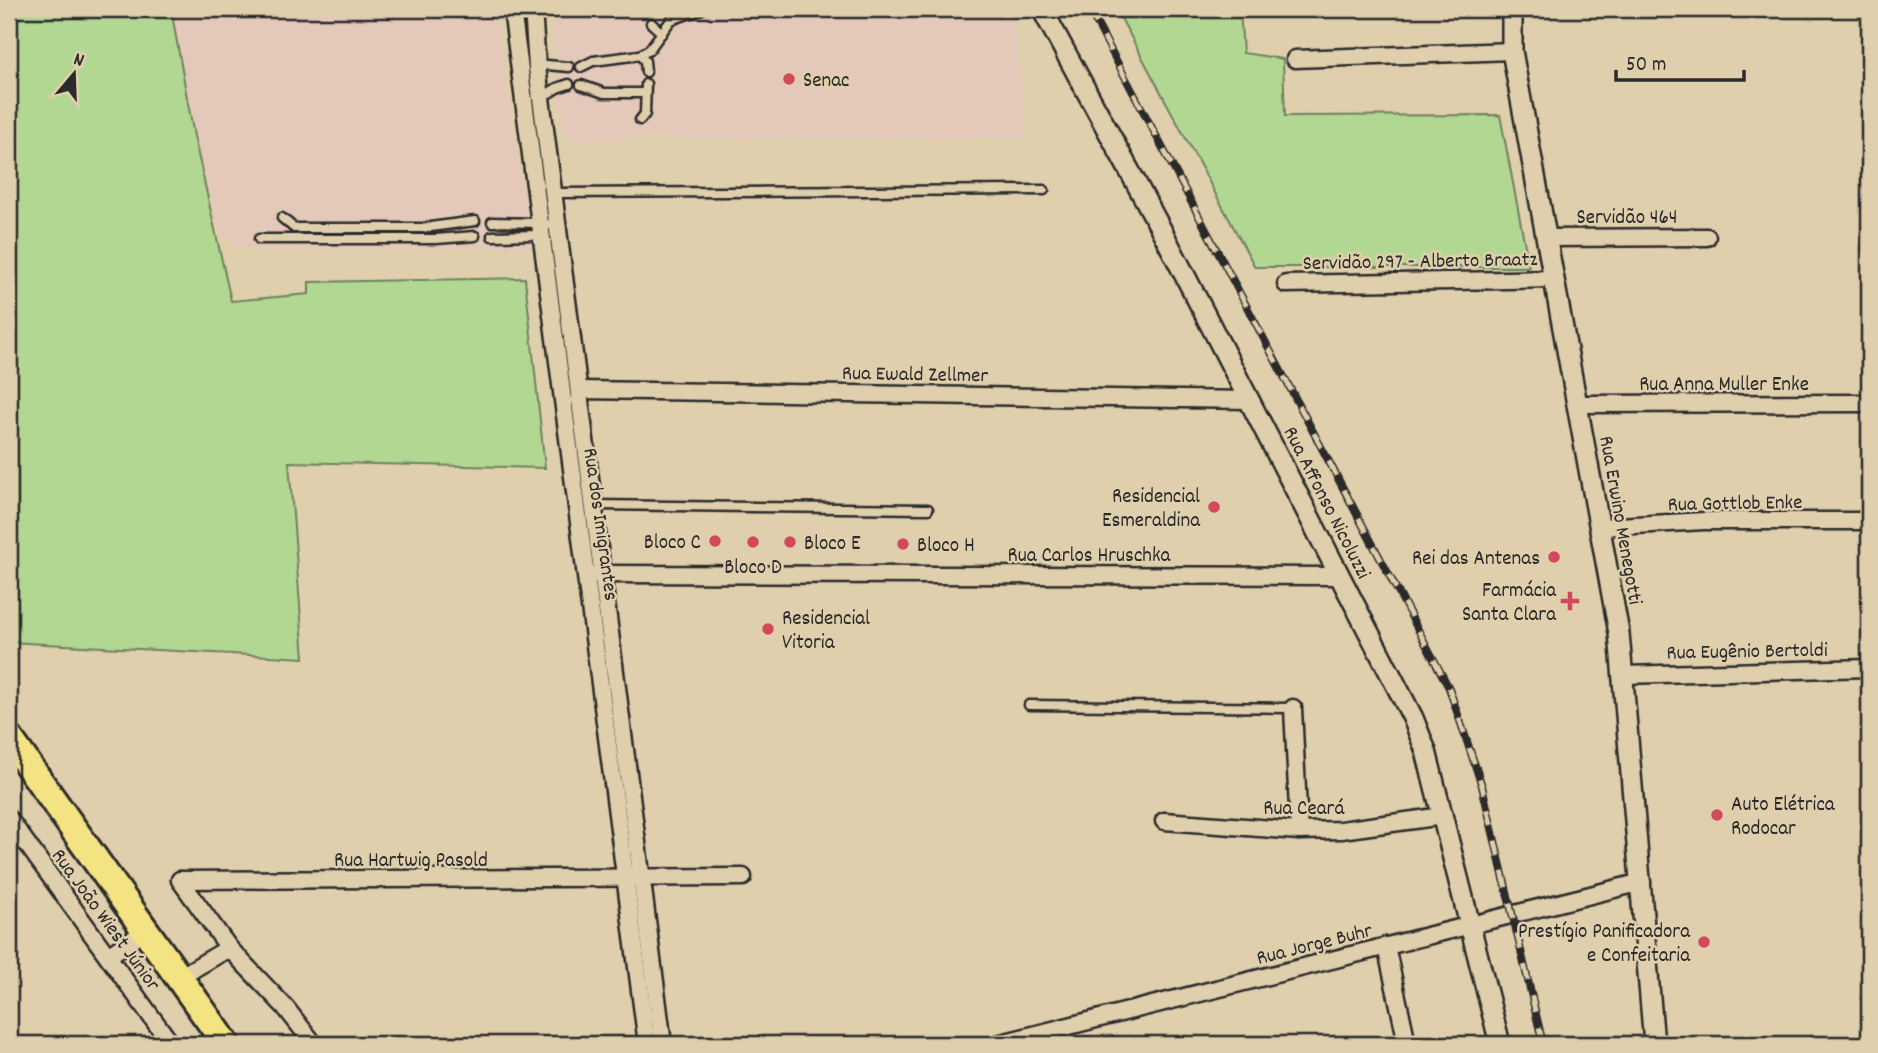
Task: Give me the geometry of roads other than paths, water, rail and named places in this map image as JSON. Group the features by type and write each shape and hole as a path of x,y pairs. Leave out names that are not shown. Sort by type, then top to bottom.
{"highway":[{"path":"9,738 226,1044"}],"street":[{"name":"Rua dos Imigrantes","path":"512,9 529,69 541,99 555,193 604,573 611,689 635,879 663,1044"},
{"name":"Rua dos Imigrantes","path":"533,9 529,69 542,229 587,574 611,689"},
{"name":"Rua Affonso Nicoluzzi","path":"1042,9 1250,400 1413,718 1426,751 1500,1044"},
{"name":"Rua Erwino Menegotti","path":"1512,9 1512,51 1579,404 1625,675 1654,1044"},
{"path":"1295,59 1512,51"},
{"name":"Servidão 464","path":"1547,238 1707,237"},
{"name":"Servidão 297 - Alberto Braatz","path":"1286,284 1555,279"},
{"name":"Rua Ewald Zellmer","path":"580,390 1250,400"},
{"name":"Rua Anna Muller Enke","path":"1579,404 1869,403"},
{"name":"Rua Gottlob Enke","path":"1601,527 1704,521 1869,521"},
{"name":"Rua Carlos Hruschka","path":"587,574 1340,576"},
{"name":"Rua Eugênio Bertoldi","path":"1625,675 1869,668"},
{"path":"1293,708 1299,831"},
{"name":"Rua Ceará","path":"1164,821 1299,831 1341,830 1443,816"},
{"name":"Rua João Wiest Júnior","path":"9,819 171,1044"},
{"name":"Rua Hartwig Pasold","path":"229,948 180,880 743,877"},
{"name":"Rua dos Imigrantes","path":"635,879 646,1044"},
{"name":"Rua Jorge Buhr","path":"997,1044 1642,882"},
{"path":"108,956 145,930"},
{"path":"1386,946 1407,1043 1403,1044"},
{"path":"178,978 229,948 285,1006 314,1044"}],"lane":[{"path":"581,67 604,59 640,55 671,20 702,9"},
{"path":"651,23 662,33"},
{"path":"640,55 645,61 646,72"},
{"path":"529,69 547,65 569,67"},
{"path":"541,99 556,88 569,84"},
{"path":"581,85 610,93 645,88 645,114 640,120"},
{"path":"555,193 1044,190"},
{"path":"282,218 294,228 423,228 475,221"},
{"path":"492,222 542,229"},
{"path":"492,236 559,227"},
{"path":"259,239 436,239 475,236"},
{"path":"595,505 928,509"},
{"path":"1030,705 1293,708"}],"railway":[{"path":"1089,9 1449,688 1482,786 1543,1044"}],"place":[{"name":"Senac","path":"789,79"},
{"name":"Residencial Esmeraldina","path":"1214,507"},
{"name":"Bloco C","path":"715,541"},
{"name":"Bloco D","path":"753,542"},
{"name":"Bloco E","path":"790,542"},
{"name":"Bloco H","path":"903,544"},
{"name":"Rei das Antenas","path":"1554,557"},
{"name":"Farmácia Santa Clara","path":"1570,601"},
{"name":"Residencial Vitoria","path":"768,629"},
{"name":"Auto Elétrica Rodocar","path":"1717,815"},
{"name":"Prestígio Panificadora e Confeitaria","path":"1704,942"}]}
